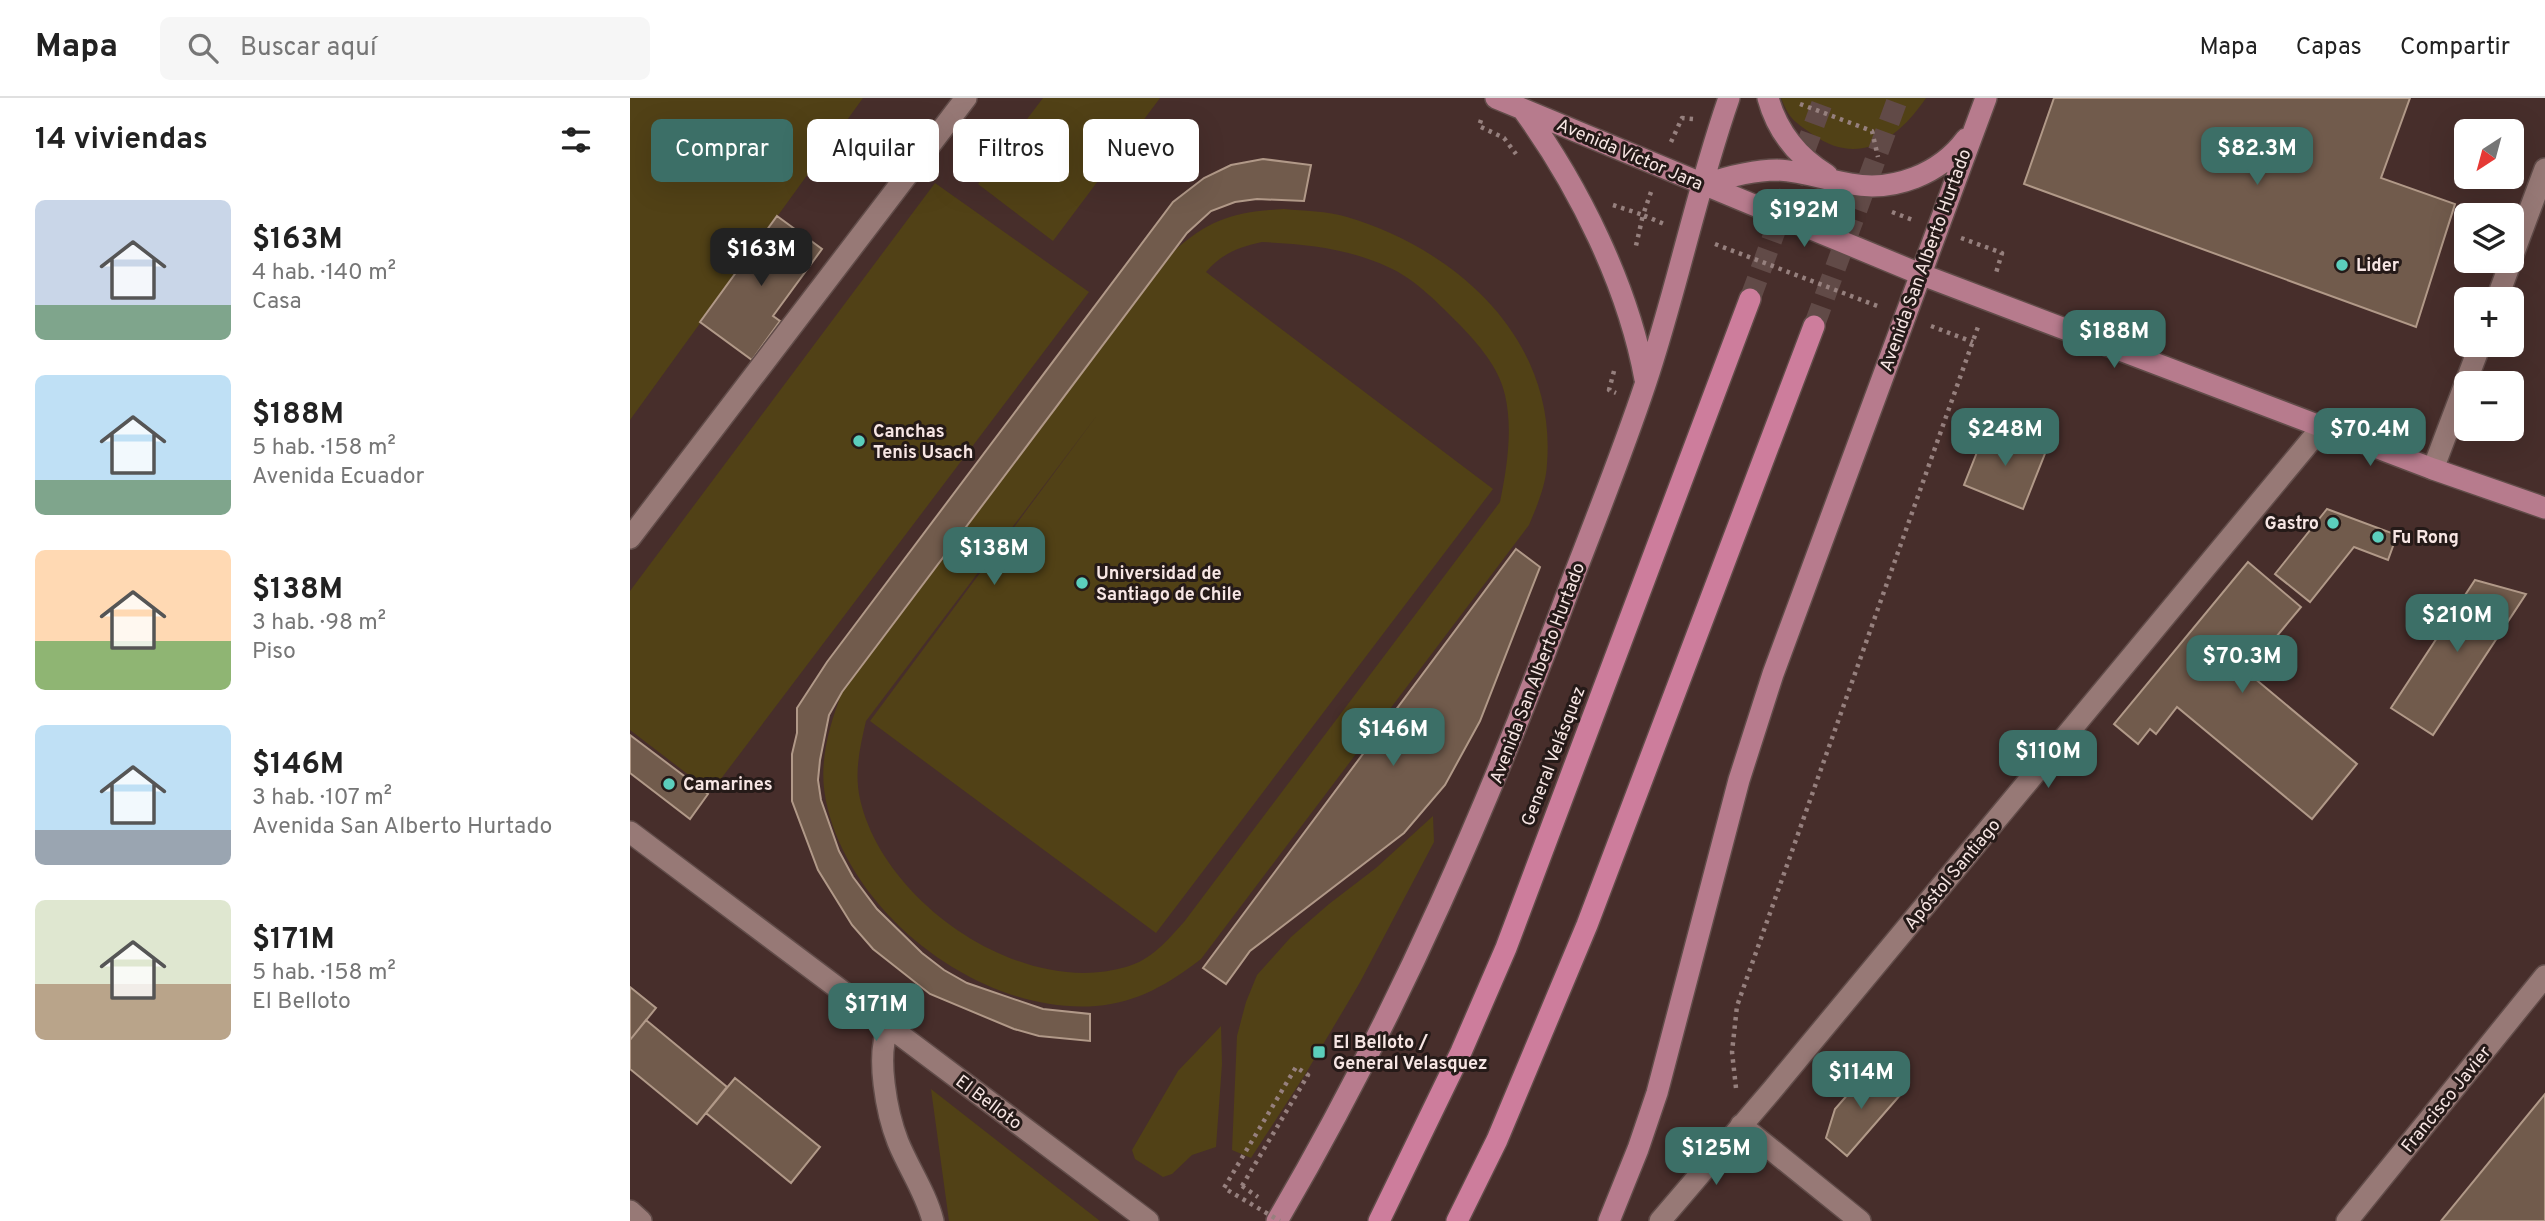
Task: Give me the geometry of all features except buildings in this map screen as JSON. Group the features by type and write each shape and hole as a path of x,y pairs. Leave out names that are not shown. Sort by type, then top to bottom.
{"highway":[{"name":"General Velásquez","path":"1379,1221 1461,1052 1506,948 1750,299"},
{"path":"1457,1221 1497,1140 1587,925 1814,326"}],"main road":[{"name":"Avenida Víctor Jara","path":"1496,98 1920,274 2434,469 2545,508"},
{"name":"Avenida San Alberto Hurtado","path":"1279,1221 1381,1031 1476,827 1532,689 1646,383 1729,98"},
{"path":"1768,98 1782,132 1797,152 1833,179"},
{"name":"Avenida San Alberto Hurtado","path":"1609,1221 1657,1093 1739,780 1773,674 1986,98"},
{"path":"1523,109 1554,152 1576,193 1624,299 1639,345 1646,383"},
{"path":"1703,185 1726,177 1775,170 1804,172 1868,186 1886,186 1908,181 1948,159 1976,124"}],"street":[{"path":"630,538 966,98"},
{"path":"2524,225 2545,169"},
{"path":"2434,469 2476,357"},
{"name":"Apóstol Santiago","path":"1660,1221 2322,427"},
{"name":"El Belloto","path":"630,832 1147,1221"},
{"name":"Francisco Javier","path":"2347,1221 2544,980"},
{"path":"889,1027 883,1045 890,1109 898,1140 929,1206 933,1221"},
{"path":"1741,1125 1860,1221"},
{"path":"630,1211 641,1221"}],"path":[{"path":"1482,117 1479,126 1504,138 1520,159"},
{"path":"1741,1125 1732,1052 1737,1006 1972,342"},
{"path":"1241,1186 1308,1075 1296,1067 1224,1188 1279,1221"}],"shaded area":[{"path":"630,98 863,98 848,119 807,119 807,175 630,420"},
{"path":"1043,98 1160,98 1144,119 1083,119 1083,182 1097,182 1053,241 978,184 1069,182 1069,119 1027,119"},
{"path":"1781,98 1926,98 1903,126 1890,136 1876,144 1846,148 1829,144 1801,126 1790,115"},
{"name":"Canchas Tenis Usach","path":"935,183 1089,292 711,792 630,730 630,591"},
{"path":"1284,209 1347,217 1388,232 1426,252 1462,277 1492,306 1517,340 1536,378 1546,419 1547,464 1541,495 1529,525 1201,959 1152,990 1111,1004 1052,1004 1009,994 966,975 926,949 891,918 862,882 839,843 824,787 826,745 837,705 842,692 1172,253 1198,232 1223,219 1251,212","holes":["1262,242 1342,251 1398,272 1426,292 1473,340 1487,356 1505,395 1509,421 1508,448 1500,502 1184,922 1158,949 1143,960 1126,967 1085,973 1043,968 1002,955 962,933 927,906 896,873 874,837 860,799 860,750 866,721 1098,414 870,721 1156,933 1493,489 1206,272 1224,256"]},
{"path":"1433,816 1434,842 1359,984 1306,1073 1251,1158 1232,1150 1237,1036 1257,975 1291,937 1376,868"},
{"path":"1221,1026 1222,1064 1216,1147 1192,1155 1172,1174 1163,1177 1135,1159 1132,1150 1178,1071"},
{"path":"931,1089 1100,1221 949,1221"}],"tunnel":[{"path":"1750,299 1824,98"},
{"path":"1814,326 1898,98"}],"place":[{"name":"Lider","path":"2342,265"},
{"name":"Canchas Tenis Usach","path":"859,441"},
{"name":"Gastro","path":"2333,523"},
{"name":"Fu Rong","path":"2378,537"},
{"name":"Universidad de Santiago de Chile","path":"1082,583"},
{"name":"Camarines","path":"669,784"},
{"name":"El Belloto / General Velasquez","path":"1319,1052"}]}
